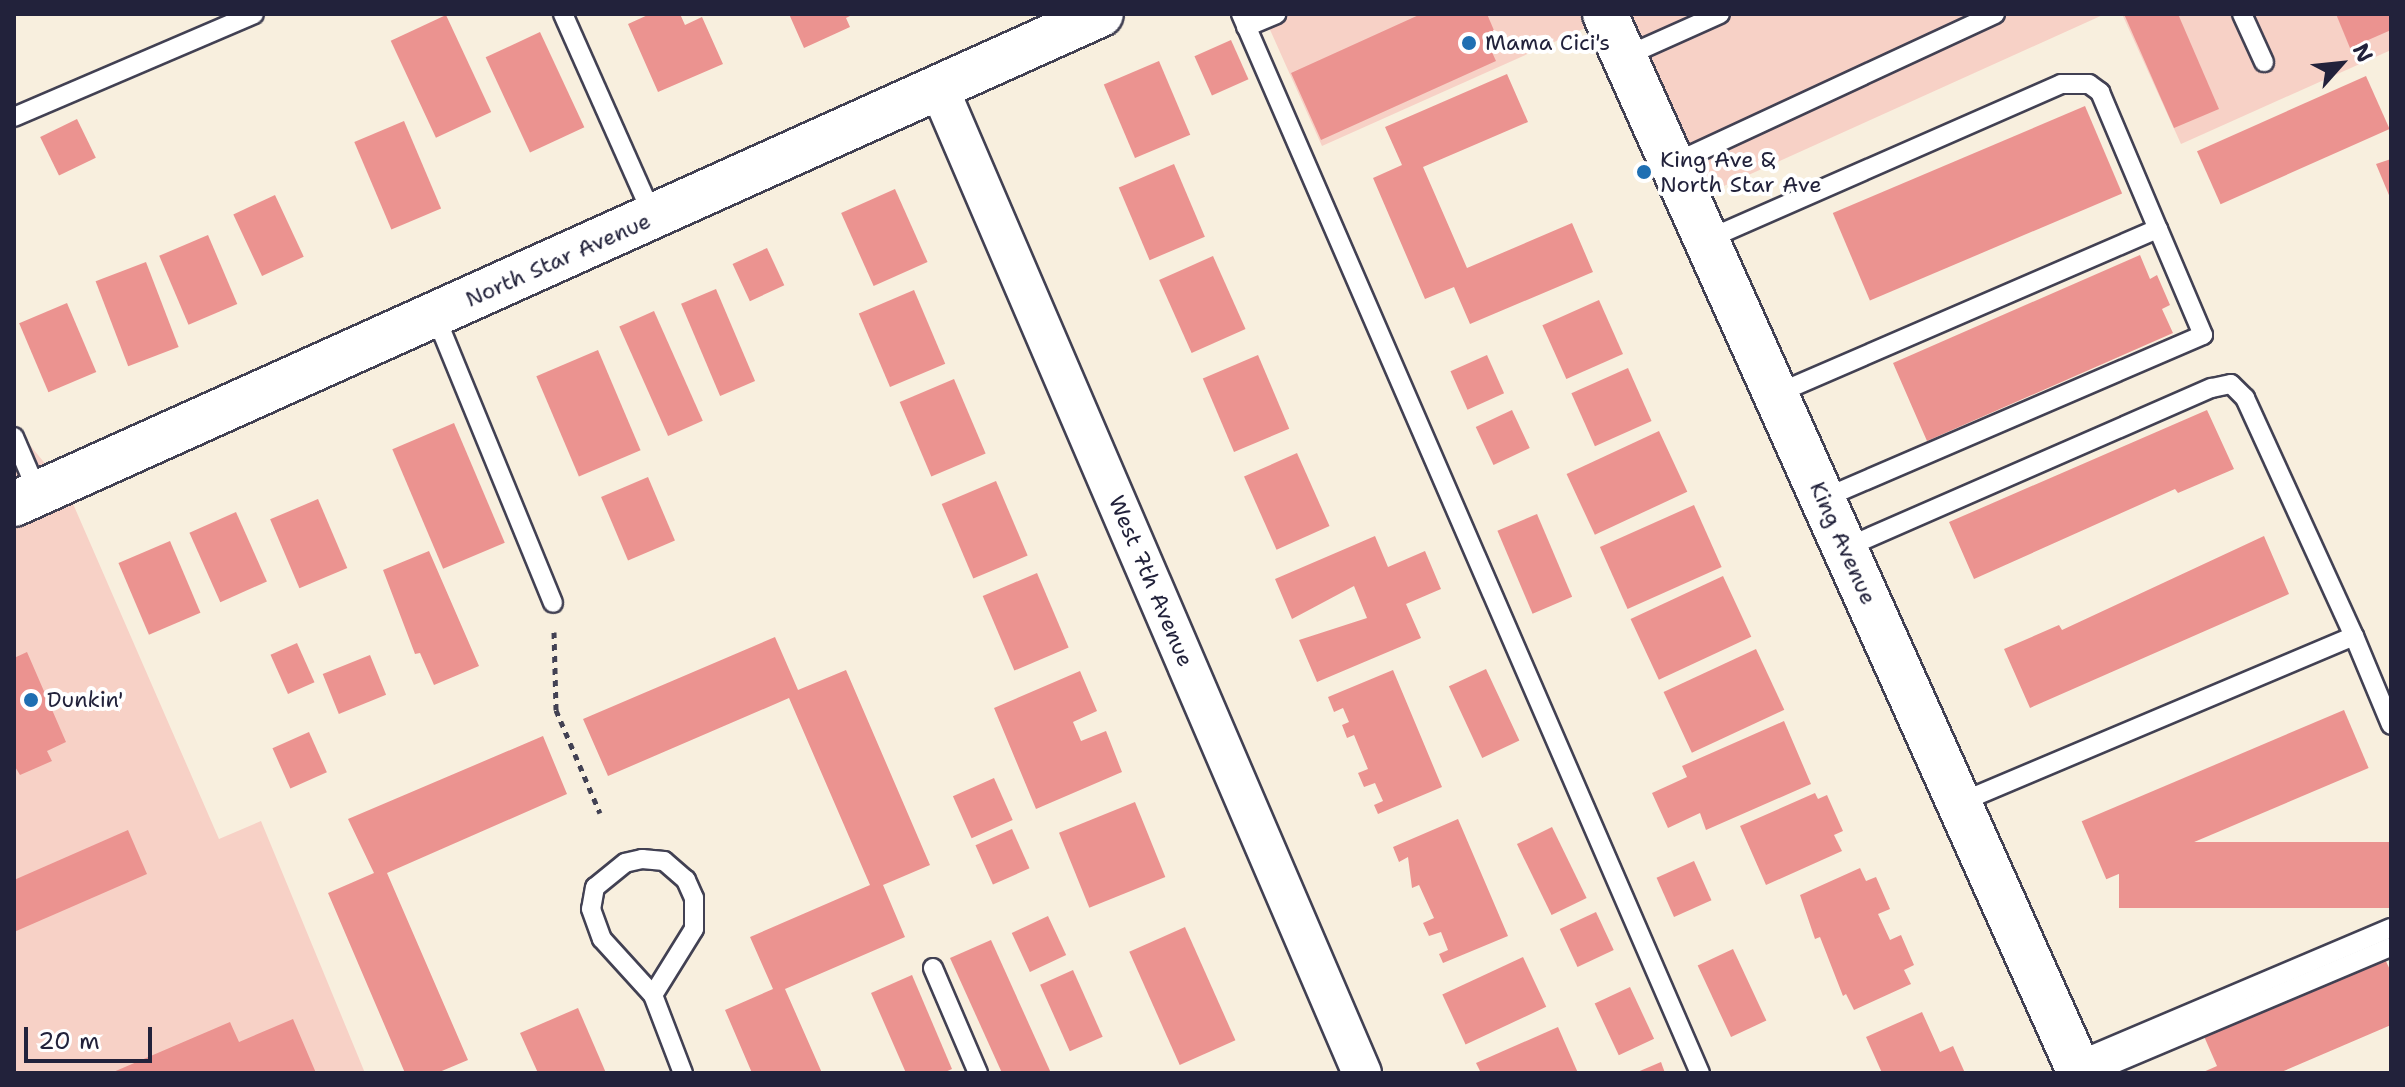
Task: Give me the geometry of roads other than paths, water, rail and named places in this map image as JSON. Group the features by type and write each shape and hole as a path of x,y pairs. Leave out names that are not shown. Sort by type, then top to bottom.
{"street":[{"name":"North Star Avenue","path":"26,498 1101,14"},
{"name":"King Avenue","path":"1605,14 1959,803 2082,1069"},
{"name":"West 7th Avenue","path":"939,88 1362,1073"}],"lane":[{"path":"14,117 254,14"},
{"path":"563,14 653,217"},
{"path":"1276,14 1243,20 1700,1073"},
{"path":"1624,57 1720,14"},
{"path":"1672,164 1995,14"},
{"path":"2242,14 2264,62"},
{"path":"1706,240 2061,84 2089,84 2100,92 2203,335 1823,499"},
{"path":"1776,394 2158,229"},
{"path":"435,315 553,603"},
{"path":"1845,548 2212,388 2231,384 2245,398 2354,636 2391,725"},
{"path":"14,437 26,498"},
{"path":"1959,803 2354,636"},
{"path":"653,995 694,929 694,898 686,880 664,861 642,859 625,863 595,887 591,909 602,939 653,995 683,1073"},
{"path":"2082,1069 2391,928"},
{"path":"2082,1069 2391,947"},
{"path":"933,968 978,1073"}],"place":[{"name":"Mama Cici's","path":"1469,43"},
{"name":"King Ave & North Star Ave","path":"1644,172"},
{"name":"Dunkin'","path":"31,700"}]}
